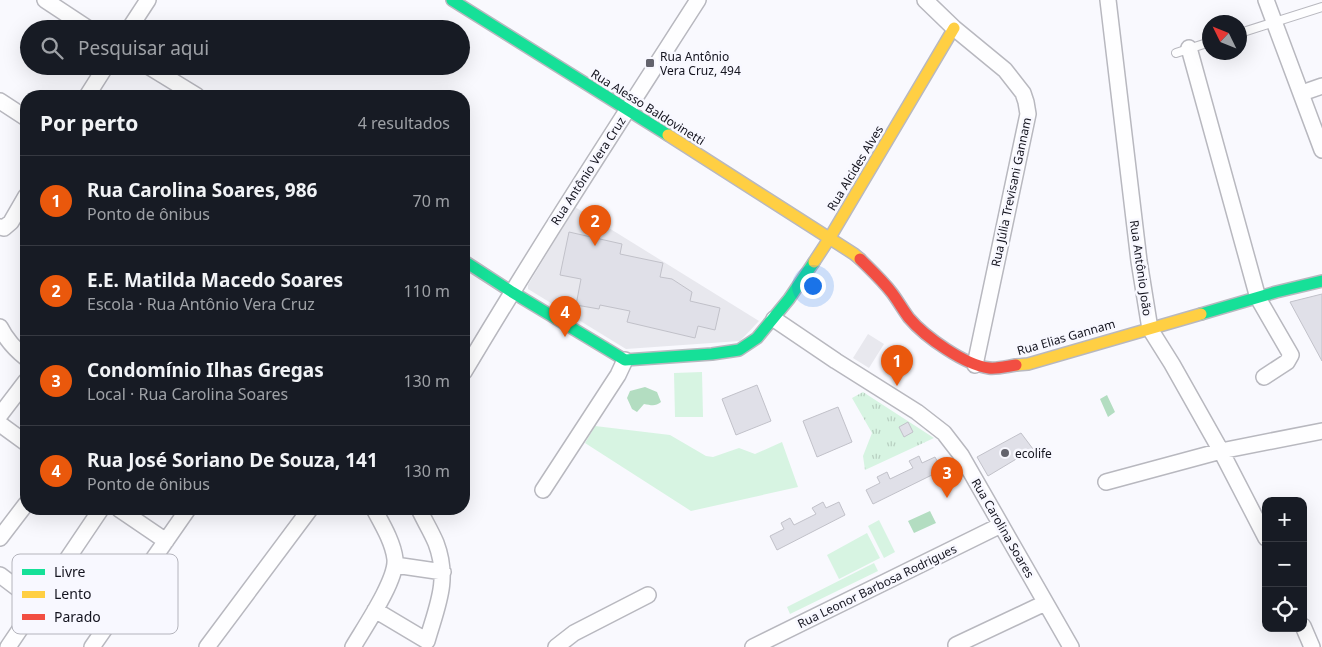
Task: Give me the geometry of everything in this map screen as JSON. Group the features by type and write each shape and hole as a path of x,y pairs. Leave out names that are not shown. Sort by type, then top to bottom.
{"street":[{"path":"45,0 75,20"},
{"path":"135,20 148,0"},
{"name":"Rua Alesso Baldovinetti","path":"452,0 628,109 829,239"},
{"name":"Rua Antônio Vera Cruz","path":"470,362 512,292 698,0"},
{"name":"Rua Júlia Trevisani Gannam","path":"925,0 954,28 1005,70 1023,93 1028,114 975,365"},
{"name":"Rua Antônio João","path":"1108,0 1139,260 1150,329 1221,451 1262,530"},
{"path":"1266,0 1322,150"},
{"name":"Rua Alcides Alves","path":"625,360 712,354 739,350 757,338 789,300 829,239 954,28"},
{"path":"1183,51 1258,298 1291,355 1287,362 1264,377"},
{"path":"91,90 100,75"},
{"path":"163,75 187,90"},
{"path":"1302,93 1322,86"},
{"path":"0,100 20,114"},
{"path":"0,227 4,228 11,222 20,206"},
{"name":"Rua Elias Gannam","path":"829,239 854,254 874,272 910,319 930,337 956,356 975,365 992,368 1028,364 1276,292 1322,282"},
{"path":"470,265 625,360 618,375 543,490"},
{"name":"Rua Carolina Soares","path":"774,319 917,412 944,433 961,455 1071,647"},
{"path":"0,327 3,334 20,352"},
{"path":"0,415 20,389"},
{"path":"0,424 20,439"},
{"path":"1106,482 1221,451 1322,431"},
{"path":"0,538 20,512"},
{"path":"71,554 97,515"},
{"path":"128,515 166,541"},
{"path":"157,554 184,515"},
{"path":"208,647 306,515"},
{"path":"353,647 385,592 395,565 395,558 390,543 377,515"},
{"path":"375,610 426,641 442,590 443,572 436,542 422,515"},
{"name":"Rua Leonor Barbosa Rodrigues","path":"753,647 1001,525"},
{"path":"395,565 443,572"},
{"path":"0,575 12,584"},
{"path":"556,647 574,633 648,596"},
{"path":"956,644 1045,603"},
{"path":"1306,632 1312,647"},
{"path":"8,647 17,634"},
{"path":"92,647 101,634"}],"lane":[{"path":"1247,31 1322,7"},
{"path":"1183,51 1202,45"}],"shaded area":[{"path":"575,207 759,321 740,341 626,349 528,289 528,285"},
{"path":"868,334 884,344 869,368 853,358"},
{"path":"645,387 657,392 661,402 655,405 644,404 637,412 632,409 627,398 630,391"},
{"path":"1107,395 1115,412 1108,417 1100,399"},
{"path":"930,511 936,523 914,533 908,521"}],"green space":[{"path":"702,372 703,417 675,417 674,373"},
{"path":"863,392 934,438 865,470 863,456 872,433 852,398"},
{"path":"595,426 670,435 706,456 713,457 739,448 755,454 782,442 798,487 691,511 585,443"},
{"path":"879,520 895,552 884,558 868,526"},
{"path":"867,533 880,558 839,579 827,555"},
{"path":"874,563 878,571 790,614 787,607"}],"building":[{"path":"569,232 622,244 620,254 663,263 660,277 672,279 692,292 690,301 720,308 715,330 698,326 695,338 627,322 630,311 600,305 599,309 576,305 581,279 560,275"},
{"path":"1322,294 1322,361 1290,302"},
{"path":"757,385 771,421 736,435 722,399"},
{"path":"838,407 852,442 817,457 803,421"},
{"path":"908,422 913,432 904,437 899,427"},
{"name":"ecolife","path":"1021,433 1033,449 988,476 977,457"},
{"path":"919,456 922,463 935,457 942,470 873,504 866,490 880,483 877,477 887,472 890,479 913,468 909,461"},
{"path":"823,502 826,508 839,502 845,515 777,550 770,536 784,529 781,523 790,518 794,525 816,514 812,508"}],"traffic: fast":[{"path":"452,0 668,135"},
{"path":"470,265 625,360 712,354 739,350 757,338 789,299 814,262"},
{"path":"1201,314 1322,281"}],"traffic: slow":[{"path":"814,262 954,28"},
{"path":"668,135 860,259"},
{"path":"1016,365 1028,364 1201,314"}],"traffic: jam":[{"path":"860,259 888,288 909,318 946,349 979,366 999,368 1016,365"}],"place":[{"name":"Rua Antônio Vera Cruz, 494","path":"650,63"},
{"name":"E.E. Matilda Macedo Soares","path":"595,246"},
{"name":"Rua José Soriano De Souza, 141","path":"565,337"},
{"name":"Rua Carolina Soares, 986","path":"897,386"},
{"name":"ecolife","path":"1005,453"},
{"name":"Condomínio Ilhas Gregas","path":"947,498"}]}
